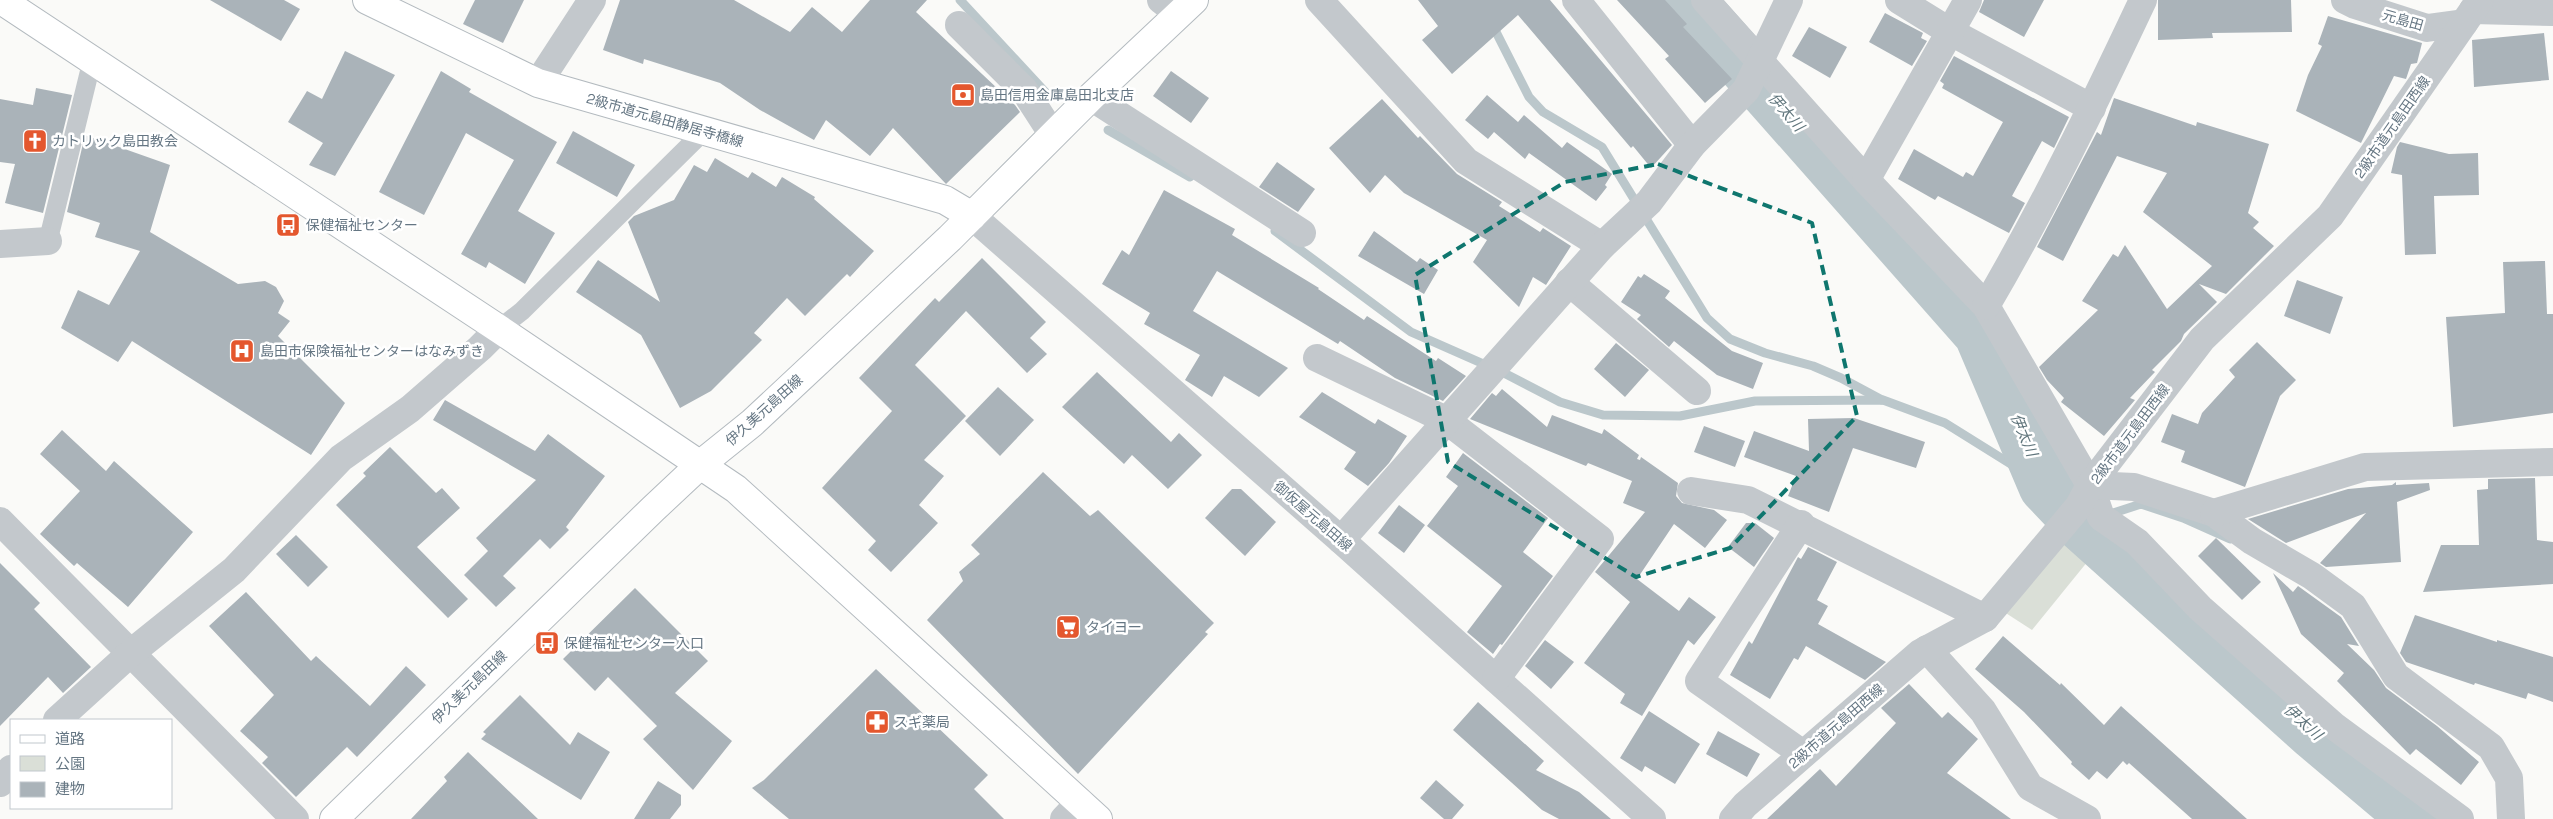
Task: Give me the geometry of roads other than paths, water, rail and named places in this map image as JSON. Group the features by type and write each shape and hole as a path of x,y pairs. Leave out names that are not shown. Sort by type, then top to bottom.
{"street":[{"path":"1,0 499,329 701,464 736,490 1081,813"},
{"name":"2級市道元島田静居寺橋線","path":"368,0 538,83 702,132 945,200 972,216"},
{"path":"538,83 592,0"},
{"path":"1319,0 1466,161 1602,246"},
{"path":"1576,0 1692,145"},
{"path":"1706,0 1754,73 1866,180 1986,306 2090,486 2101,517 2137,542 2200,608 2334,726 2460,819"},
{"path":"1341,540 1569,282 1602,246 1642,210 1692,145 1754,73 1789,0"},
{"path":"1899,0 1949,31 2092,108"},
{"path":"1866,180 1968,0"},
{"path":"1986,306 2032,227 2092,108 2143,0"},
{"name":"元島田","path":"2345,0 2355,5 2427,28 2472,11 2553,12"},
{"name":"伊久美元島田線","path":"342,816 701,464 752,423 972,216 1091,97 1178,5"},
{"name":"2級市道元島田西線","path":"1733,819 1745,805 1803,754 1927,649 1986,618 2079,506 2090,486 2202,339 2330,216 2472,11"},
{"path":"959,25 1024,90 1053,135"},
{"path":"1091,97 1302,233"},
{"name":"御仮屋元島田線","path":"972,216 1341,540 1652,819"},
{"path":"0,244 48,241"},
{"path":"1569,282 1697,392"},
{"path":"58,719 132,652 234,570 341,458 410,409 499,329"},
{"path":"1317,358 1446,420 1600,540 1496,679"},
{"path":"2214,513 2365,467 2553,462"},
{"path":"2090,486 2134,487 2214,513 2252,541 2312,576 2353,606 2396,676 2492,747 2509,778 2511,819"},
{"path":"1691,491 1748,500 1801,524 1986,618"},
{"path":"0,521 132,652 295,819"},
{"path":"1801,524 1699,681 1803,754"},
{"path":"1927,649 1983,710 2030,787 2087,819"},
{"path":"0,783 10,770"}],"lane":[{"path":"48,241 92,61"},
{"path":"499,329 522,310 702,132"}],"waterway":[{"path":"960,0 1049,96"},
{"name":"伊太川","path":"1687,0 1981,333 2046,486 2083,525 2315,733 2417,819"},
{"path":"1492,24 1529,97 1543,112 1602,147 1707,318 1730,339 1765,353 1813,366 1841,378 1882,400"},
{"path":"1108,130 1190,177"},
{"path":"1275,231 1411,332 1504,373 1560,402 1603,415 1680,416 1755,401 1883,400 1945,423 2046,486"},
{"path":"2083,525 2141,504 2183,518 2230,539"}],"place":[{"name":"島田信用金庫島田北支店","path":"963,95"},
{"name":"カトリック島田教会","path":"35,141"},
{"name":"保健福祉センター","path":"288,225"},
{"name":"島田市保険福祉センターはなみずき","path":"242,351"},
{"name":"タイヨー","path":"1068,627"},
{"name":"保健福祉センター入口","path":"547,643"},
{"name":"スギ薬局","path":"877,722"}]}
